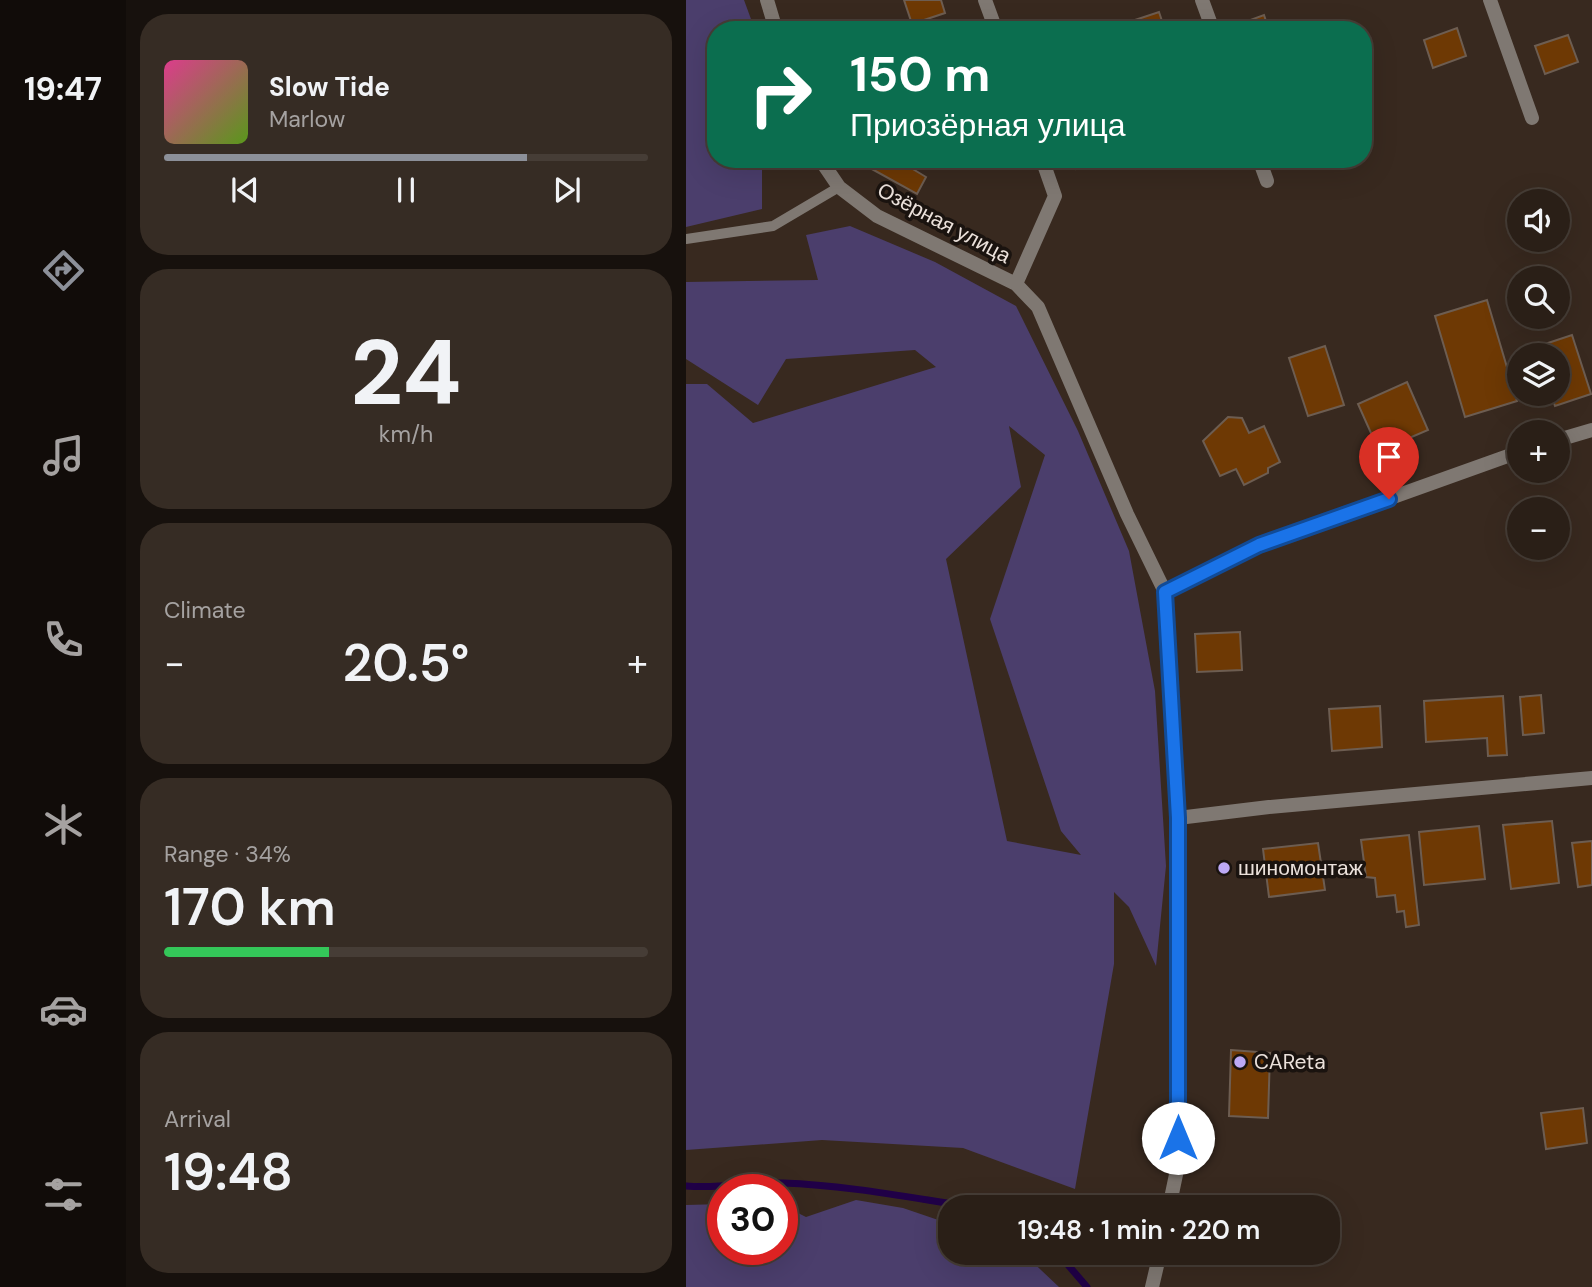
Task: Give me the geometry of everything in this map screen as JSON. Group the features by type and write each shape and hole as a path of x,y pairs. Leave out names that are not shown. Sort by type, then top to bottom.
{"street":[{"path":"767,0 773,21"},
{"path":"985,0 993,21"},
{"path":"1202,0 1210,21"},
{"path":"1490,0 1532,118"},
{"name":"Озёрная улица","path":"826,168 839,187 877,216 1016,284 1055,196 1045,168"},
{"path":"1262,168 1267,181"},
{"path":"1016,284 1038,307 1127,514 1165,592 1178,818 1178,1165 1172,1195"},
{"path":"1570,436 1592,430"},
{"path":"1165,592 1259,545 1507,456"},
{"path":"1178,818 1269,807 1592,778"},
{"path":"1152,1287 1157,1265"}],"lane":[{"path":"686,239 773,226 839,187"}],"shaded area":[{"path":"686,0 744,0 752,21 707,21 707,168 762,168 762,209 686,227"},
{"path":"850,226 935,262 1016,306 1078,431 1129,551 1155,691 1166,866 1156,966 1129,907 1114,892 1114,964 1075,1189 963,1148 822,1140 686,1150 686,384 707,384 753,423 936,367 915,350 786,359 758,405 686,359 686,282 818,280 806,235","holes":["1009,426 1045,455 990,619 1061,831 1081,855 1007,841 946,559 1021,487"]},
{"path":"856,1200 903,1208 938,1220 938,1265 1036,1265 1059,1287 686,1287 686,1205 707,1204 707,1265 798,1265 798,1213 806,1217"}],"building":[{"path":"904,0 941,0 945,13 921,21 911,21"},
{"path":"1159,12 1162,21 1132,21"},
{"path":"1264,15 1266,21 1248,21"},
{"path":"1457,28 1466,56 1433,68 1424,40"},
{"path":"1568,35 1578,62 1545,74 1535,46"},
{"path":"870,168 911,168 926,177 917,194"},
{"path":"1487,300 1507,367 1507,404 1465,417 1435,316"},
{"path":"1572,335 1591,394 1570,401 1570,343 1548,343"},
{"path":"1325,346 1344,405 1308,416 1289,358"},
{"path":"1407,382 1428,430 1379,451 1358,404"},
{"path":"1228,417 1242,418 1249,433 1264,426 1280,462 1268,468 1268,473 1244,485 1236,469 1220,476 1203,441"},
{"path":"1240,632 1242,670 1197,672 1195,634"},
{"path":"1541,695 1544,733 1523,735 1520,697"},
{"path":"1503,696 1507,755 1488,756 1487,738 1426,742 1424,701"},
{"path":"1380,706 1382,747 1332,751 1329,709"},
{"path":"1552,821 1559,883 1511,889 1503,825"},
{"path":"1479,826 1485,879 1424,885 1419,832"},
{"path":"1409,835 1419,925 1406,927 1404,911 1397,912 1395,895 1377,897 1375,878 1366,877 1361,840"},
{"path":"1592,841 1592,885 1578,887 1572,843"},
{"path":"1318,843 1325,890 1269,897 1263,849"},
{"path":"1231,1050 1270,1053 1268,1118 1229,1116"},
{"path":"1583,1108 1587,1143 1546,1149 1541,1113"}],"waterway":[{"path":"686,1186 805,1184 938,1202"},
{"path":"1068,1265 1087,1287"}],"place":[{"name":"шиномонтаж","path":"1224,868"},
{"name":"CAReta","path":"1240,1062"}],"route":[{"path":"1178,1138 1178,818 1165,592 1259,545 1389,499"}]}
